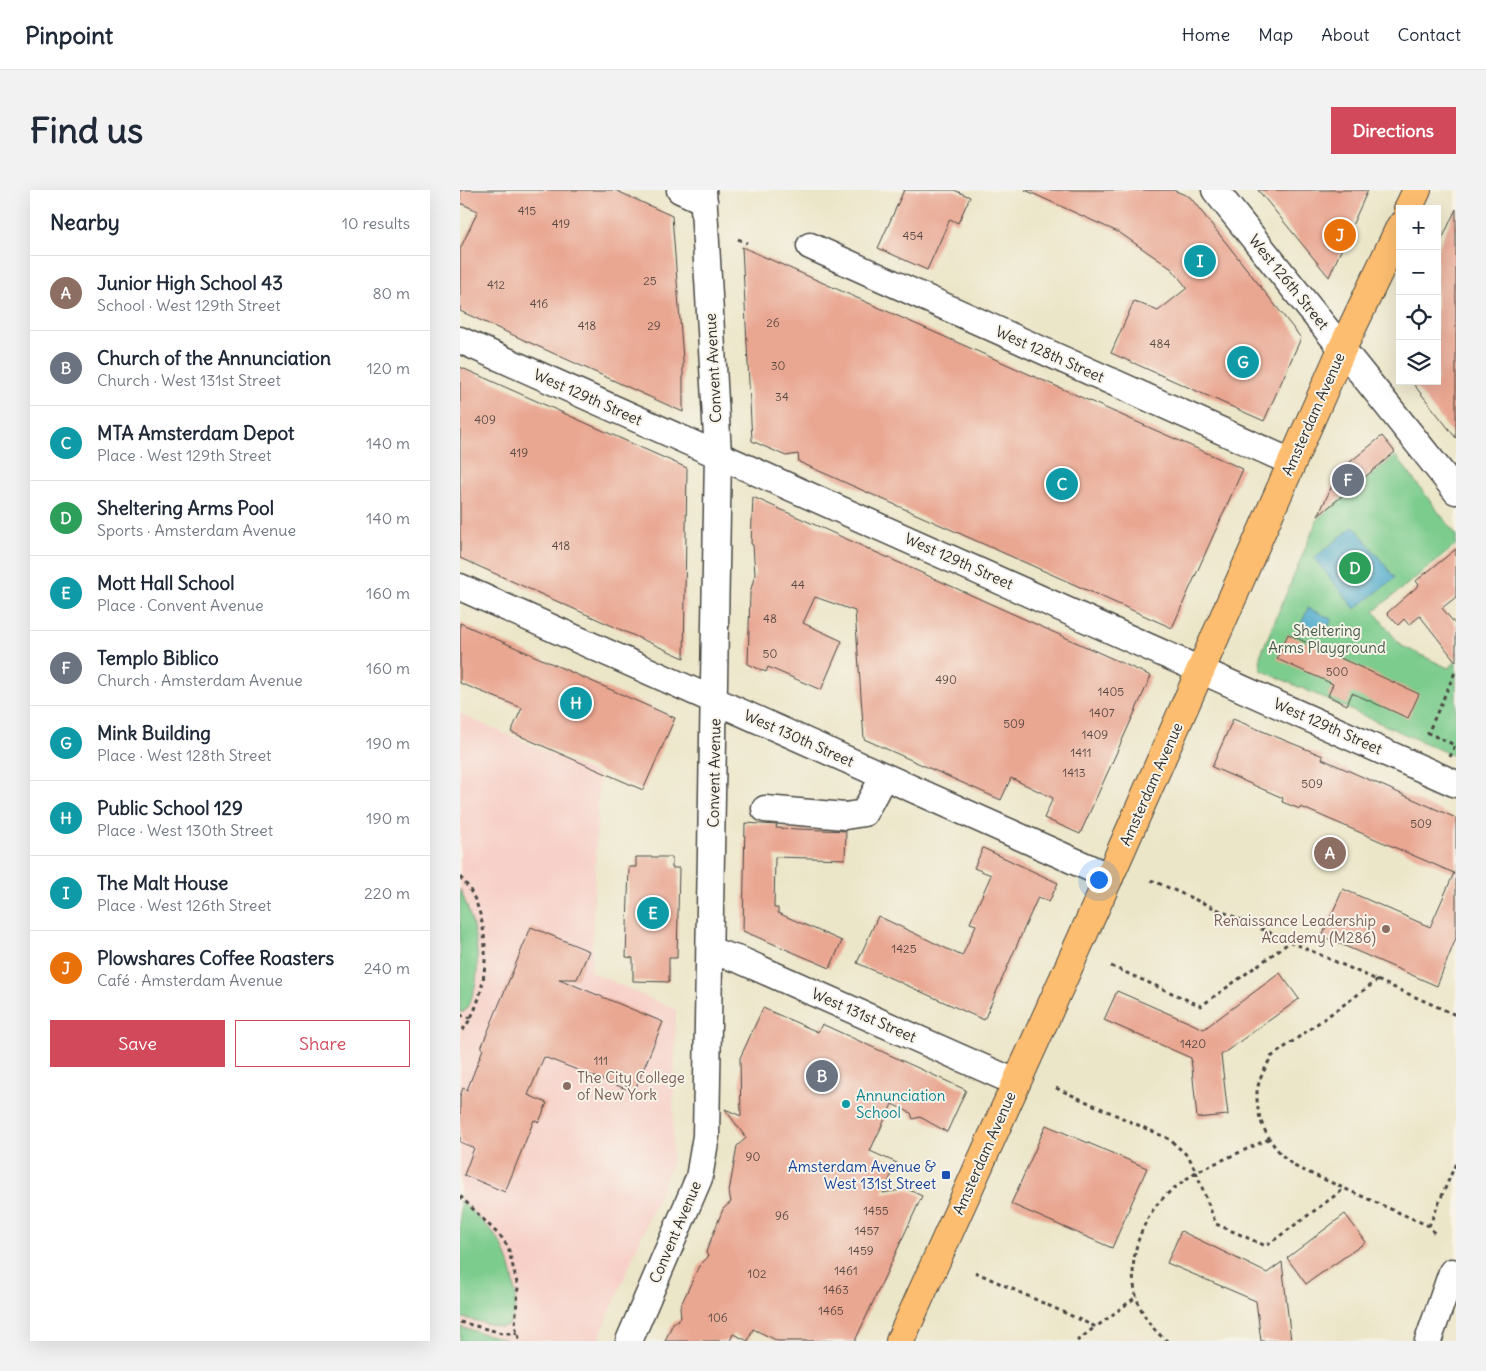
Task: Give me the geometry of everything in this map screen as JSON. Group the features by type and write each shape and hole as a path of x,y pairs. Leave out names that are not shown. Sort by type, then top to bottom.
{"main road":[{"path":"1410,205 1417,190"},
{"name":"Amsterdam Avenue","path":"900,1341 1202,670 1291,462 1396,235"}],"street":[{"path":"680,190 704,195"},
{"name":"West 126th Street","path":"1215,190 1456,491"},
{"name":"Convent Avenue","path":"629,1341 699,1178 706,1136 711,951 718,454 704,195"},
{"name":"West 128th Street","path":"810,246 1291,462"},
{"name":"West 129th Street","path":"460,340 1202,670 1452,772"},
{"name":"West 130th Street","path":"460,588 1110,876"},
{"path":"765,809 845,816 864,813 884,776"},
{"name":"West 131st Street","path":"711,951 740,960 1015,1082"},
{"path":"1428,1341 1454,1273"}],"path":[{"path":"738,239 747,243"},
{"path":"1452,772 1455,745 1428,733 1456,670"},
{"path":"460,877 475,902 486,952 485,977 475,1012 460,1033"},
{"path":"1151,880 1456,1015"},
{"path":"1111,966 1201,1006 1290,942"},
{"path":"1378,980 1271,1057 1262,1076 1256,1096 1261,1119 1269,1139 1280,1155 1294,1166 1429,1226 1434,1233"},
{"path":"460,1015 472,1018"},
{"path":"1056,1088 1169,1139 1188,1157 1196,1172 1216,1224 1266,1246 1344,1188"},
{"path":"1167,1341 1147,1321 1136,1298 1132,1276 1132,1257 1139,1235 1154,1209 1174,1188 1196,1172 1269,1139"},
{"path":"1429,1226 1456,1163"},
{"path":"460,1196 502,1238 508,1247 518,1287 517,1332 520,1341"},
{"path":"975,1272 1096,1327"},
{"path":"1076,1341 1136,1298"},
{"path":"460,1322 502,1333 517,1332"}],"shaded area":[{"name":"The City College of New York","path":"460,714 599,775 591,972 676,1010 672,1163 598,1341 460,1341"}],"green space":[{"name":"Sheltering Arms Playground","path":"1396,456 1456,535 1456,545 1374,611 1400,645 1448,668 1456,662 1456,757 1261,670 1260,656 1318,518"},
{"path":"460,889 475,934 478,967 476,983 464,1012 460,1012"},
{"path":"460,1200 498,1239 503,1247 511,1270 515,1296 515,1308 507,1326 500,1327 460,1317"},
{"path":"460,1327 504,1339 509,1341 460,1341"}],"water":[{"path":"1354,526 1395,578 1355,609 1314,558"},
{"path":"1308,608 1332,619 1325,635 1301,624"}],"building":[{"path":"460,190 615,190 672,216 683,359 683,412 460,311 460,249 478,211 460,203"},
{"path":"904,190 954,190 970,197 958,223 950,219 927,270 878,248"},
{"path":"1025,190 1173,190 1190,197 1301,338 1264,421 1111,353 1134,301 1158,311 1187,288 1172,269 1120,233"},
{"path":"1258,190 1368,190 1329,277 1280,217"},
{"path":"1456,209 1456,438 1414,385 1441,385 1441,241"},
{"path":"742,247 1243,469 1172,628 799,462 798,454 786,456 752,441"},
{"path":"460,367 687,468 684,658 460,558"},
{"path":"1382,436 1395,452 1318,516 1339,471"},
{"path":"753,497 1151,676 1080,834 1044,818 1053,798 1011,778 1001,800 864,739 855,611 815,597 803,623 842,641 821,690 768,667 766,672 748,664 750,593 755,574 753,545 751,544"},
{"path":"1456,549 1456,597 1442,608 1456,625 1456,662 1420,616 1409,625 1404,619 1398,625 1387,613 1419,585 1416,581"},
{"path":"460,623 675,718 643,790 511,732 522,708 460,683"},
{"path":"1288,634 1419,694 1408,718 1352,693 1347,705 1328,696 1333,684 1277,659"},
{"path":"1233,719 1323,756 1322,759 1456,818 1456,938 1437,986 1322,936 1343,889 1430,927 1454,873 1301,807 1300,809 1282,802 1283,798 1212,767"},
{"path":"745,823 777,825 776,828 846,831 845,859 775,857 774,908 778,908 778,913 842,941 830,968 743,931"},
{"path":"983,848 1058,883 1049,902 1038,897 984,1020 857,963 878,916 962,956 976,925 970,923 991,875 974,868"},
{"path":"636,857 672,857 672,868 679,868 677,958 669,958 669,982 633,981 633,958 626,957 629,867 636,867"},
{"path":"531,927 589,951 577,979 559,979 663,1022 634,1092 544,1057 528,1095 547,1103 539,1122 534,1120 505,1192 464,1175 474,1148 460,1142 460,1096 463,1088 467,1090 483,1049 481,1048"},
{"path":"1280,973 1299,999 1221,1055 1228,1115 1197,1118 1191,1058 1104,1020 1117,991 1204,1029"},
{"path":"763,1008 818,1032 822,1024 966,1090 947,1132 920,1117 913,1119 911,1113 892,1104 870,1151 897,1163 883,1193 907,1189 922,1196 855,1341 778,1341 753,1329 748,1341 733,1334 730,1341 665,1341 673,1323 681,1318 680,1307 699,1266 708,1257 706,1252 723,1209 731,1202 729,1192 737,1146 746,1138 725,1109 741,1116 740,1058"},
{"path":"1046,1125 1147,1168 1112,1248 1011,1204"},
{"path":"1345,1214 1366,1242 1306,1284 1287,1258"},
{"path":"1181,1231 1267,1273 1282,1262 1291,1341 1261,1341 1256,1301 1167,1263"}],"place":[{"name":"Plowshares Coffee Roasters","path":"1340,235"},
{"name":"The Malt House","path":"1200,261"},
{"name":"Mink Building","path":"1243,362"},
{"name":"Templo Biblico","path":"1348,480"},
{"name":"MTA Amsterdam Depot","path":"1062,484"},
{"name":"Sheltering Arms Pool","path":"1355,568"},
{"name":"Public School 129","path":"576,703"},
{"name":"Junior High School 43","path":"1330,853"},
{"name":"Mott Hall School","path":"653,913"},
{"name":"Renaissance Leadership Academy (M286)","path":"1386,929"},
{"name":"Church of the Annunciation","path":"822,1076"},
{"name":"The City College of New York","path":"567,1086"},
{"name":"Annunciation School","path":"846,1104"},
{"name":"Amsterdam Avenue & West 131st Street","path":"946,1175"}]}
